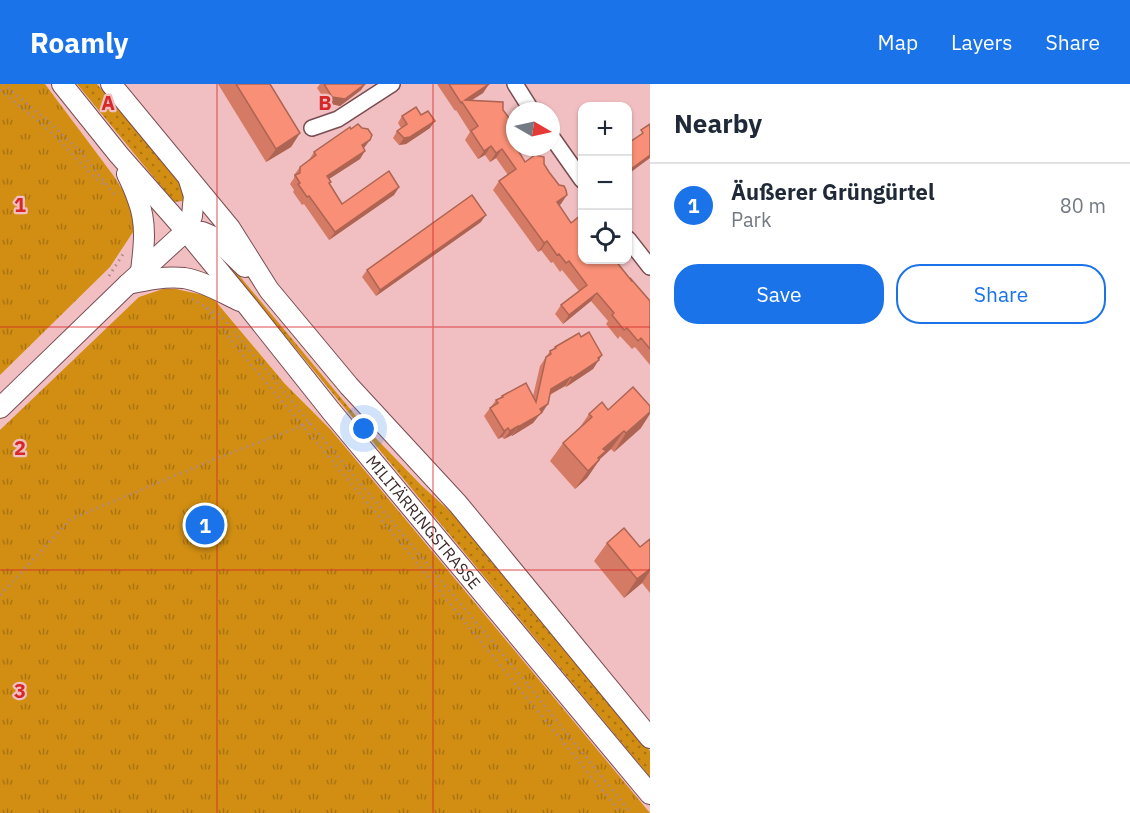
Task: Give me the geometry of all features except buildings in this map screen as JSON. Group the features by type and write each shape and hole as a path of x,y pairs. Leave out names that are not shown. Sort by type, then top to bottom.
{"main road":[{"name":"MILITÄRRINGSTRASSE","path":"62,84 650,794"},
{"name":"MILITÄRRINGSTRASSE","path":"111,84 230,228 269,290 349,386 458,504 650,738"},
{"path":"119,155 139,201 143,219 144,233 135,277"},
{"path":"0,408 135,277 186,231 192,216 194,196 188,178"},
{"path":"186,231 202,232 214,237 269,290"},
{"path":"135,277 184,278 202,283 246,304"}],"street":[{"path":"312,129 338,119 392,84"},
{"path":"515,84 526,102"},
{"path":"560,149 578,174"},
{"path":"632,245 650,267"}],"path":[{"path":"0,90 50,131 94,177 109,188 81,152 3,84"},
{"path":"105,280 112,273 127,245"},
{"path":"621,813 205,306 220,315 491,640 631,813"},
{"path":"0,595 71,519 220,457 310,423"}],"green space":[{"path":"0,84 45,84 129,200 135,229 110,267 0,375"},
{"path":"77,84 97,84 181,184 185,198 183,201 174,202"},
{"path":"213,244 366,428 421,485 456,517 650,751 650,777 258,303 211,245"},
{"path":"163,289 176,289 212,297 285,384 331,430 650,813 0,813 0,430 139,297"}],"place":[{"name":"Äußerer Grüngürtel","path":"205,525"}]}
